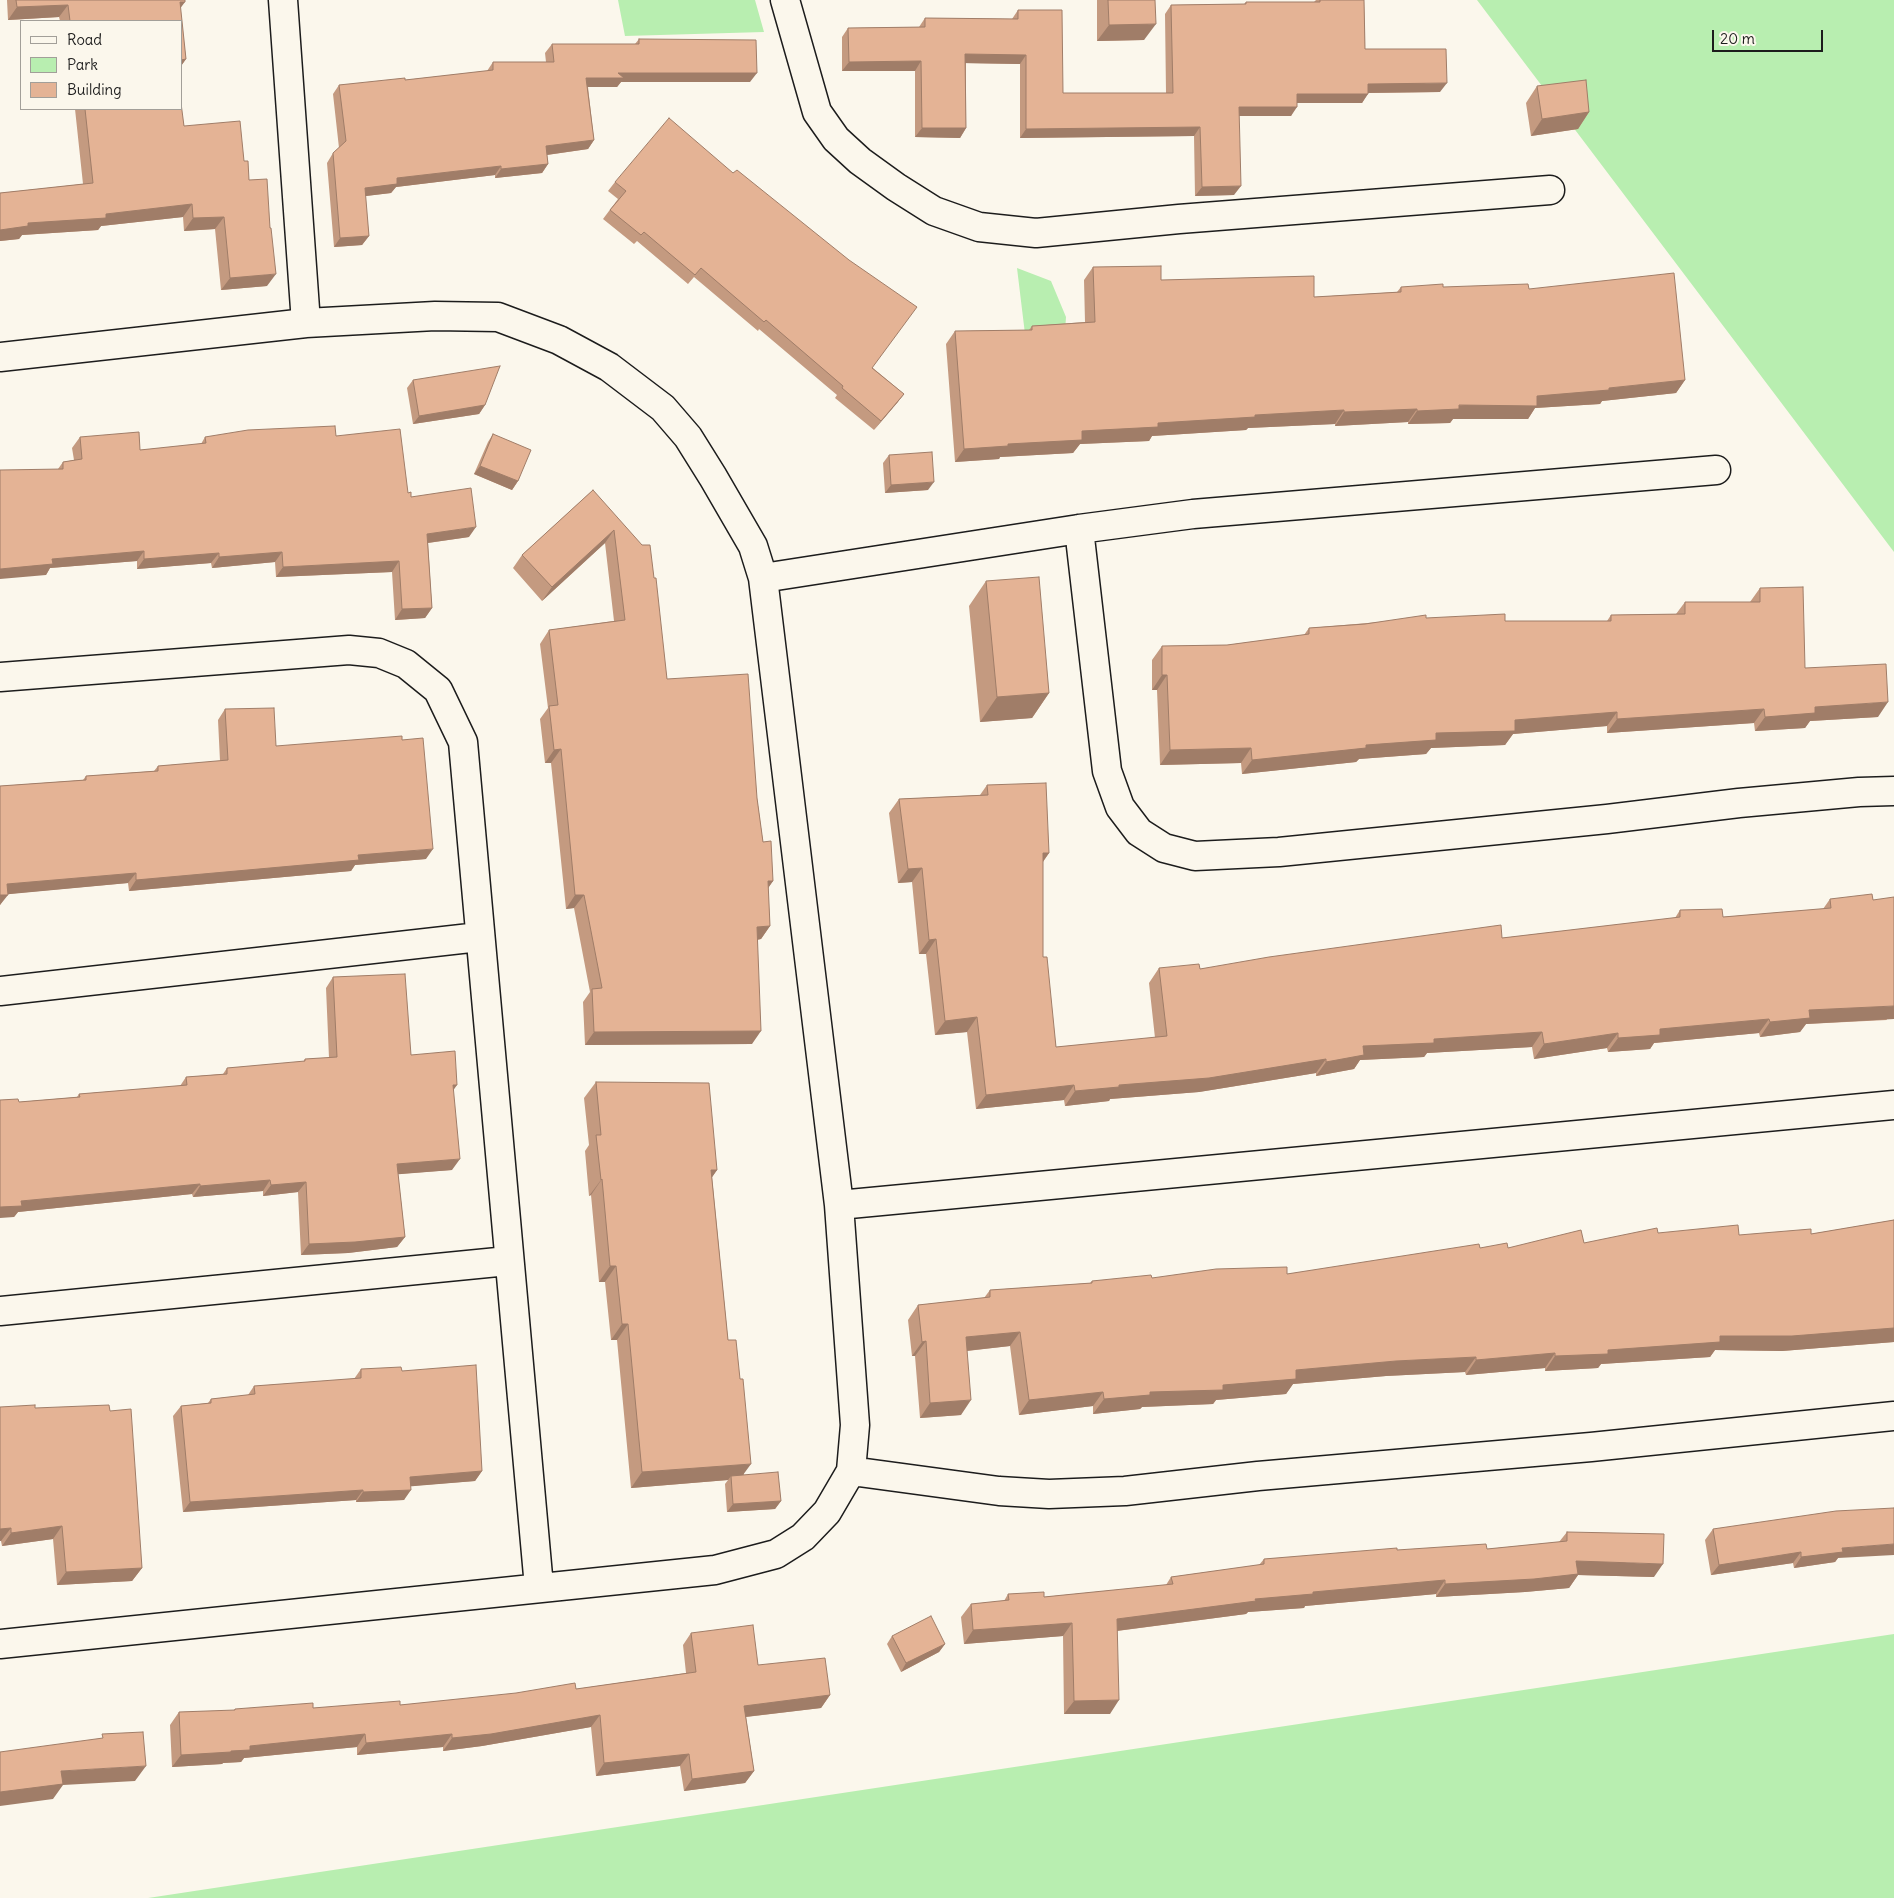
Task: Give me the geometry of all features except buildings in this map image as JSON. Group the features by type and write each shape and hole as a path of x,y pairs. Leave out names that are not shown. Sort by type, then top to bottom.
{"street":[{"path":"283,0 306,323"},
{"path":"785,0 817,112 836,139 860,161 934,211 979,226 1036,234 1180,219 1550,190"},
{"path":"0,357 306,323 434,316 498,318 559,340 601,362 663,408 688,438 753,546 763,578 839,1205 855,1425 851,1471 827,1512 803,1537 776,1554 715,1570 0,1644"},
{"path":"763,578 1079,529 1193,514 1716,470"},
{"path":"1079,529 1107,771 1120,807 1138,832 1164,848 1195,856 1280,852 1607,819 1739,803 1859,792 1894,791"},
{"path":"0,677 349,650 380,653 406,664 438,690 462,742 539,1587"},
{"path":"0,991 479,937"},
{"path":"839,1205 1894,1105"},
{"path":"0,1311 508,1261"},
{"path":"851,1471 999,1491 1049,1494 1125,1491 1258,1476 1591,1447 1894,1416"}],"green space":[{"path":"618,0 755,0 764,32 625,36"},
{"path":"1477,0 1894,0 1894,552"},
{"path":"1017,268 1051,281 1066,317 1065,332 1025,334"},
{"path":"1894,1634 1894,1898 148,1898"}]}
